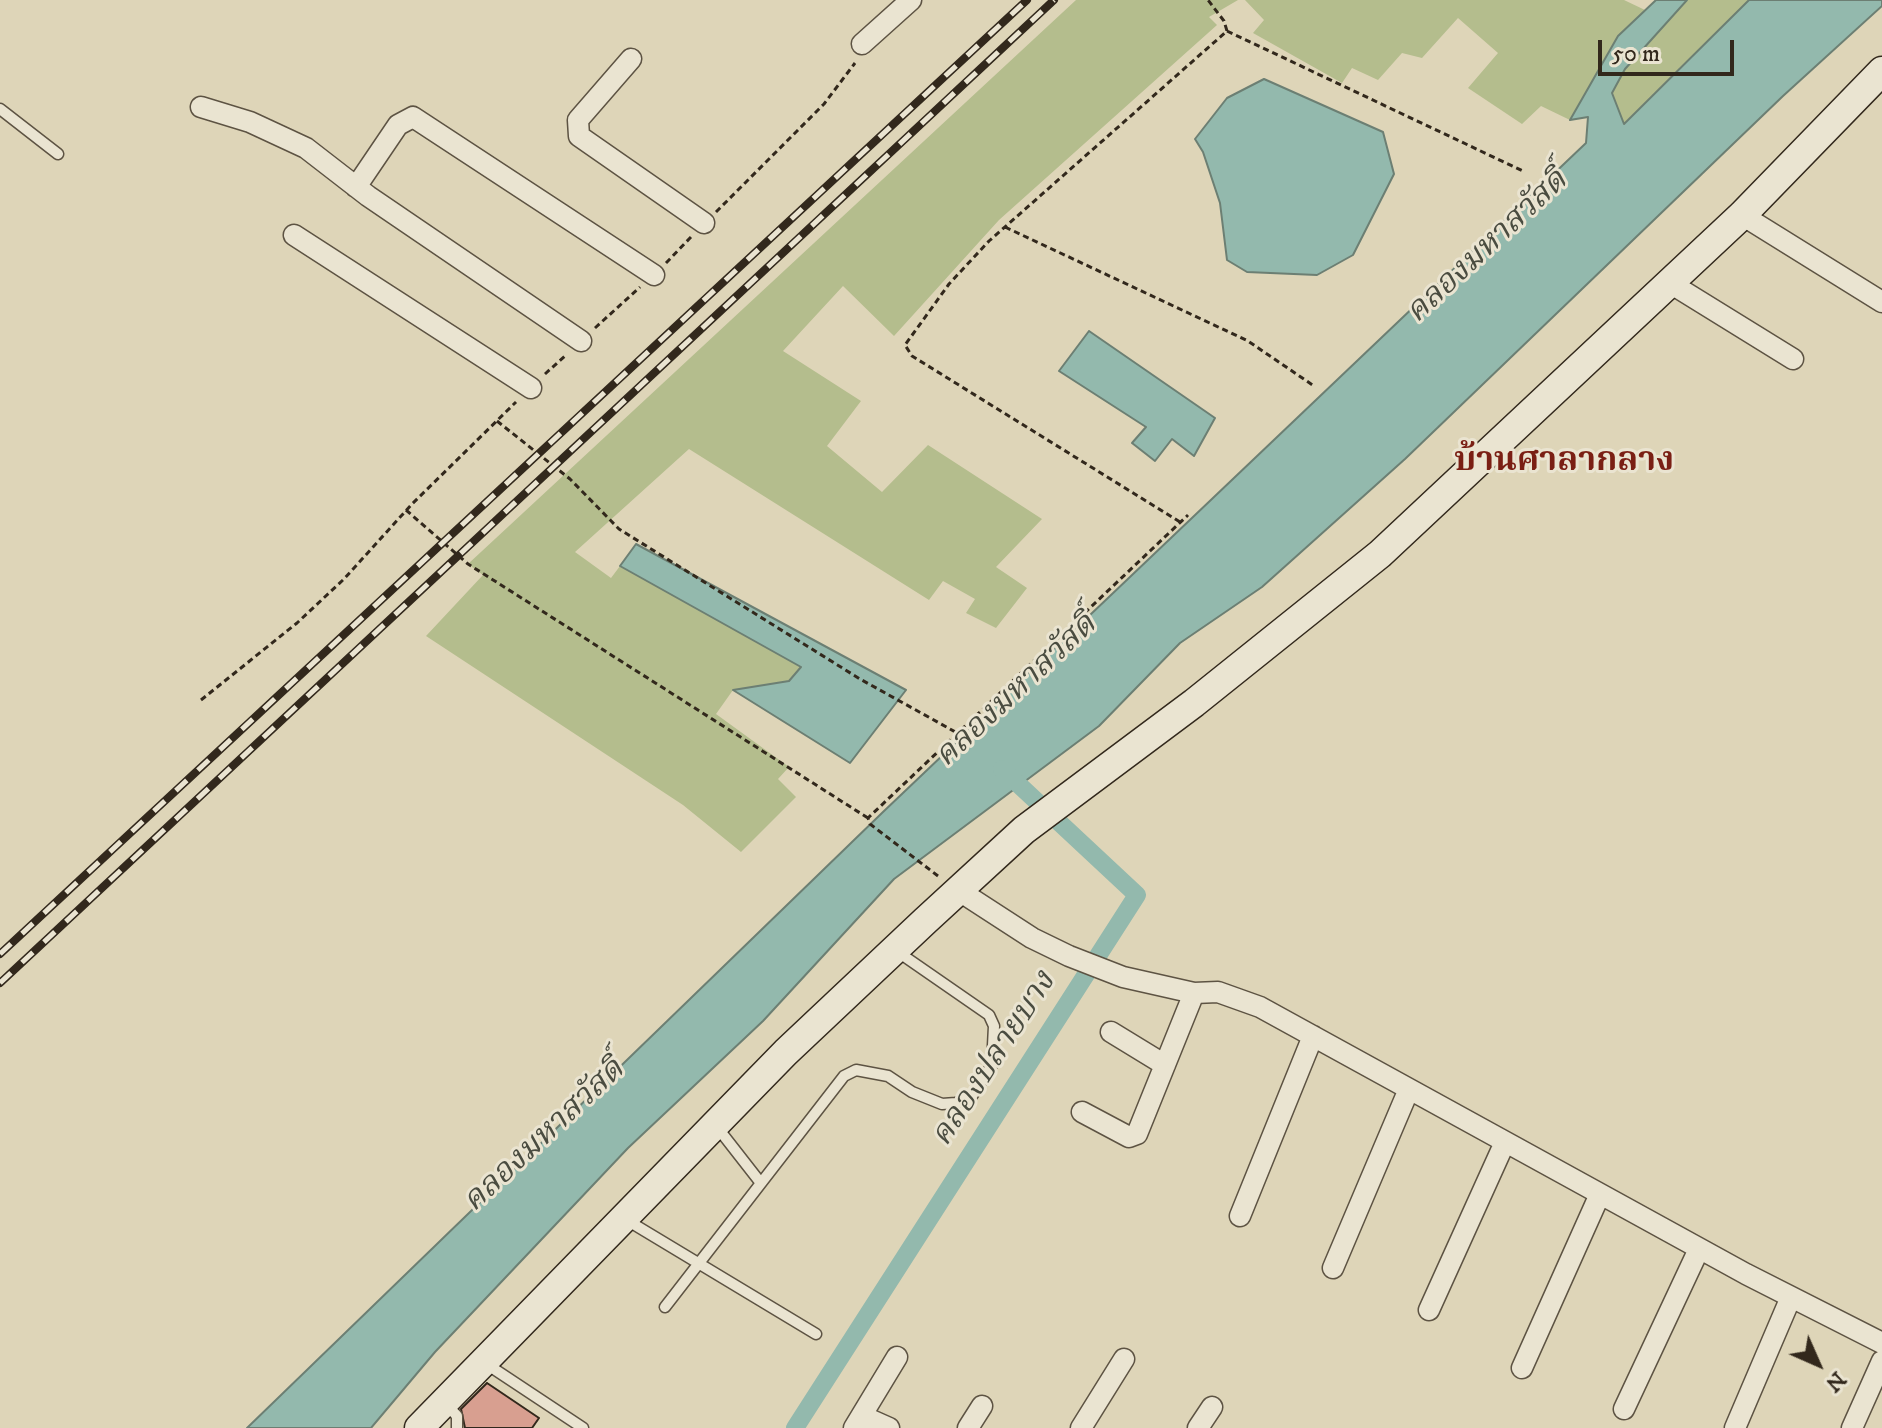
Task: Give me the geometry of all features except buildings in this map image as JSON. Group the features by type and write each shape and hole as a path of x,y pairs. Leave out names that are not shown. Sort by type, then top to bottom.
{"street":[{"path":"862,44 911,0"},
{"path":"631,59 578,120 579,136 704,223"},
{"path":"419,1428 794,1044 958,890 1024,830 1194,703 1380,554 1742,215 1880,77"},
{"path":"201,107 250,122 306,148 356,187 581,341"},
{"path":"356,187 398,125 413,117 654,275"},
{"path":"1742,215 1882,302"},
{"path":"294,235 531,388"},
{"path":"1670,283 1793,359"},
{"path":"958,890 1032,938 1123,977 1194,993 1218,992 1260,1007 1699,1249 1882,1343"},
{"path":"1082,1112 1134,1137 1194,993"},
{"path":"1111,1032 1165,1065"},
{"path":"1240,1216 1313,1036"},
{"path":"1333,1268 1409,1089"},
{"path":"1429,1310 1505,1142"},
{"path":"1522,1368 1600,1194"},
{"path":"1624,1409 1699,1249"},
{"path":"1735,1428 1791,1297"},
{"path":"889,1428 858,1422 897,1357"},
{"path":"1081,1428 1124,1359"},
{"path":"1852,1428 1882,1361"},
{"path":"968,1428 982,1406"},
{"path":"1198,1428 1212,1407"}],"lane":[{"path":"0,109 58,154"},
{"path":"665,1307 844,1076 856,1070 888,1076 912,1092 942,1104 956,1103 972,1096 992,1065 995,1035 989,1015 894,950"},
{"path":"715,1126 760,1182"},
{"path":"624,1218 816,1334"},
{"path":"483,1362 583,1428"},
{"path":"443,1402 457,1416 457,1428"}],"path":[{"path":"1208,0 1224,21 1227,31 1525,172"},
{"path":"1180,522 904,349 906,341 949,284 1005,227 1227,31"},
{"path":"1005,227 1248,341 1314,386"},
{"path":"497,421 570,479 619,529 860,679 959,734"},
{"path":"406,510 468,564 868,818 870,824 935,873"},
{"path":"868,818 1188,515"}],"green space":[{"path":"1076,0 1238,0 1209,17 1217,25 999,220 894,336 843,286 783,351 861,401 827,446 882,492 928,445 1042,519 996,567 1027,588 996,628 966,613 975,599 943,581 929,600 689,449 575,552 611,578 620,566 802,667 789,681 733,690 716,714 789,767 778,779 796,797 741,852 683,805 426,636 483,575 468,564"},
{"path":"1245,0 1624,0 1645,10 1618,36 1570,120 1541,106 1522,124 1468,88 1498,53 1458,18 1422,58 1402,53 1378,80 1352,68 1342,83 1253,33 1264,20"},
{"path":"1687,0 1749,0 1623,124 1612,94 1625,69"}],"water":[{"name":"คลองมหาสวัสดิ์","path":"1656,0 1687,0 1625,69 1612,93 1624,124 1749,0 1882,0 1882,6 1783,96 1405,459 1262,587 1180,643 1099,726 894,879 763,1021 628,1148 435,1352 371,1428 247,1428 883,812 1586,143 1588,117 1570,120 1618,36"},
{"path":"1264,79 1383,132 1394,174 1353,255 1317,275 1247,272 1227,260 1220,203 1203,152 1195,139 1227,98"},
{"path":"1089,331 1215,418 1194,456 1172,439 1155,461 1132,443 1146,427 1059,371"},
{"path":"636,544 906,690 850,763 733,690 789,681 801,667 620,566"}],"waterway":[{"name":"คลองปลายบาง","path":"795,1428 1137,895 1002,769"}],"railway":[{"path":"0,954 1027,0"},
{"path":"0,983 1054,0"}],"district":[{"name":"บ้านศาลากลาง","path":"1564,463"}]}
